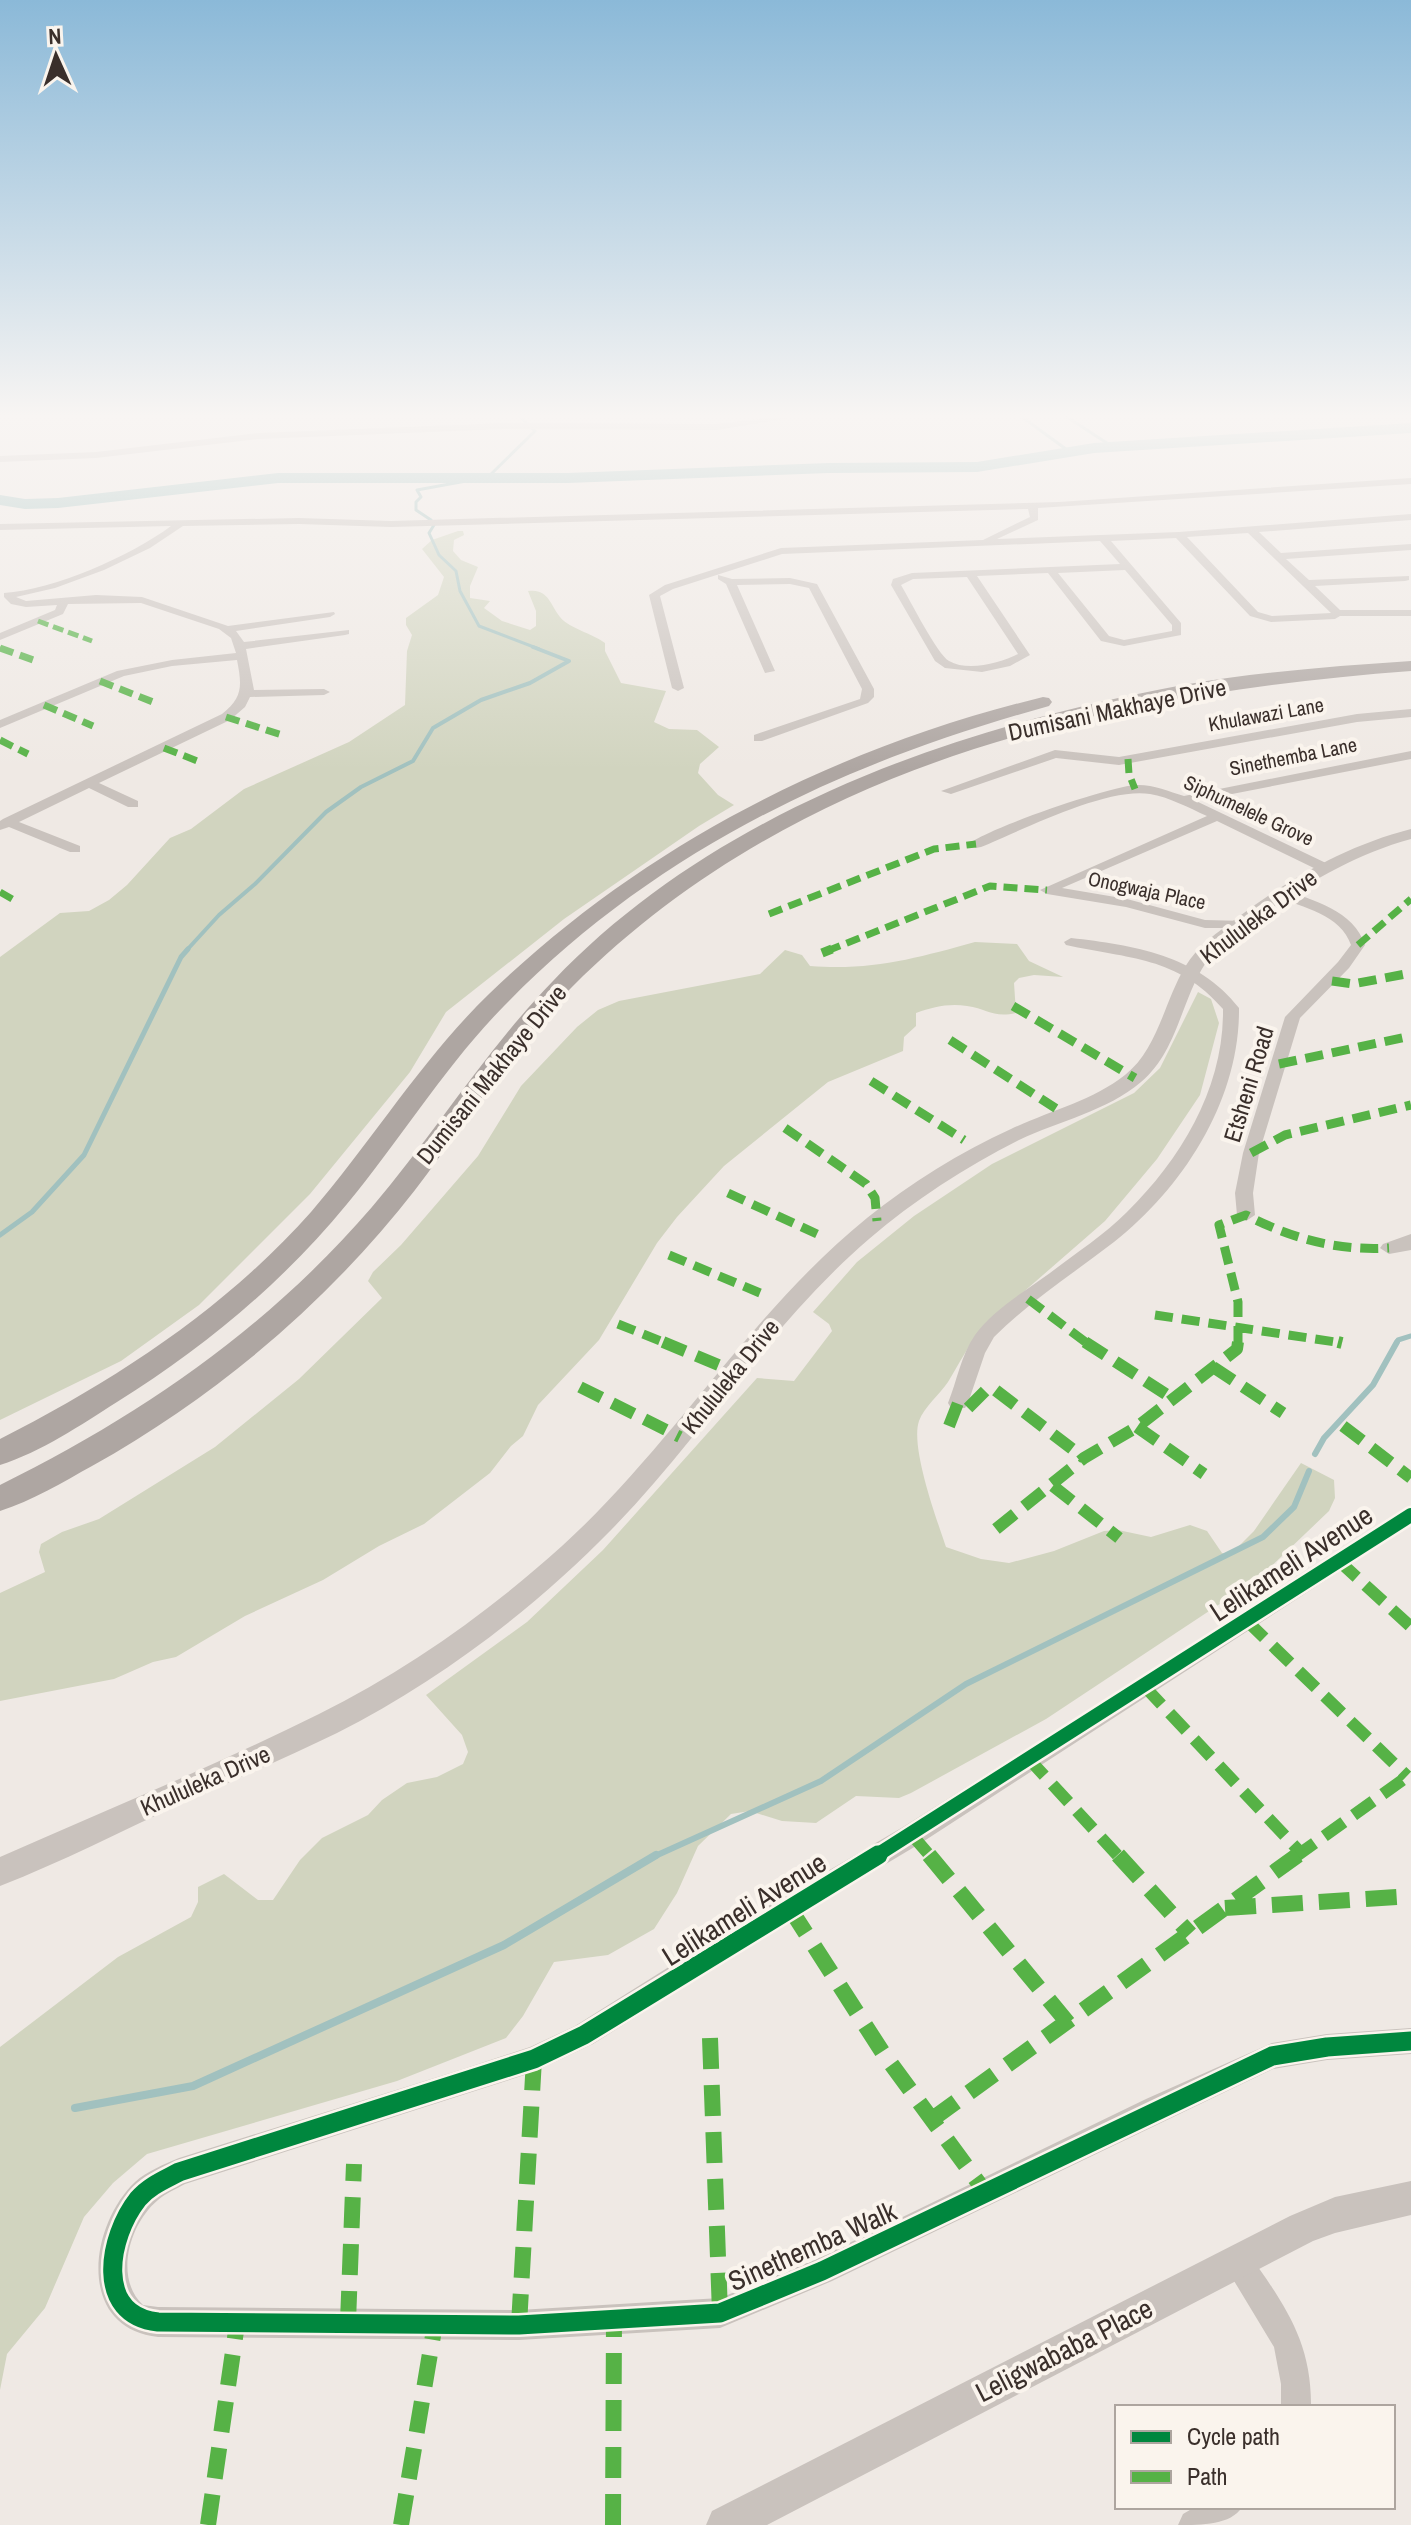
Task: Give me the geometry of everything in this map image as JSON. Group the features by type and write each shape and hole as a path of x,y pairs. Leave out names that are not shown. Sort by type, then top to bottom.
{"main road":[{"name":"Dumisani Makhaye Drive","path":"0,1453 116,1390 198,1332 258,1283 320,1219 468,1030 495,1001 570,931 616,894 718,830 782,796 869,757 930,734 1012,710 1107,688 1203,672 1411,651"},
{"name":"Dumisani Makhaye Drive","path":"0,1499 123,1434 266,1334 322,1282 383,1212 499,1056 566,980 647,910 753,839 897,770 969,743 1048,720 1139,699 1229,684 1411,666"}],"street":[{"path":"4,596 62,583 164,535"},
{"path":"988,542 994,535"},
{"path":"678,688 654,595 712,572 781,551 1179,535 1254,614 1286,619 1337,613 1411,613"},
{"path":"1256,535 1337,613"},
{"path":"1051,571 1105,639 1124,643 1170,636 1179,631 1103,538"},
{"path":"1279,556 1411,547"},
{"path":"970,574 1024,651 1021,658 968,668 943,664 896,585 897,581 906,577 970,574 1051,571 1126,567"},
{"path":"712,572 730,582 790,581 813,586 868,689 868,697 864,701 758,738"},
{"path":"1308,583 1405,578"},
{"path":"730,582 769,671"},
{"path":"4,596 26,604 96,598 149,601 227,629 330,614"},
{"path":"0,637 59,612 65,605 64,601"},
{"path":"4,824 226,717 241,705 247,674 241,651 227,629"},
{"path":"0,724 121,673 345,632"},
{"path":"245,694 324,692"},
{"name":"Khulawazi Lane","path":"947,791 1055,754 1075,754 1108,761 1128,759 1357,718 1411,713"},
{"name":"Sinethemba Lane","path":"1183,800 1411,755"},
{"path":"90,784 133,804"},
{"name":"Siphumelele Grove","path":"976,844 1120,789 1153,790 1183,800 1323,867"},
{"name":"Onogwaja Place","path":"1216,817 1047,890 1127,903 1205,924 1240,924"},
{"path":"4,824 75,849"},
{"name":"Khululeka Drive","path":"0,1872 329,1723 431,1664 505,1611 606,1519 680,1437 786,1308 877,1221 921,1187 980,1153 1135,1078 1158,1047 1189,973 1207,949 1323,867 1356,850 1411,834"},
{"name":"Etsheni Road","path":"1246,1215 1244,1193 1251,1153 1293,1017 1306,1001 1332,981 1358,945 1357,936 1350,928 1325,911 1281,894"},
{"path":"958,1403 979,1345 993,1328 1057,1274 1112,1235 1151,1198 1182,1157 1207,1114 1231,1046 1231,1008 1222,997 1189,973 1153,955 1071,942"},
{"path":"1389,1248 1406,1245 1411,1240"},
{"name":"Lelikameli Avenue","path":"116,2287 111,2263 117,2240 129,2213 147,2190 179,2172 534,2059 584,2035 743,1935 912,1835 1411,1515"},
{"name":"Sinethemba Walk","path":"116,2287 123,2307 135,2318 158,2322 519,2325 720,2313 799,2281 1142,2115 1272,2056 1327,2047 1411,2041"},
{"name":"Leligwababa Place","path":"726,2525 1302,2228 1335,2215 1411,2198"},
{"path":"1237,2261 1289,2339 1298,2379 1296,2405"},
{"path":"1194,2525 1222,2509"}],"green space":[{"path":"447,535 464,535 454,540 453,551 461,560 478,567 470,586 470,598 490,601 484,608 502,621 530,630 536,626 536,611 528,591 540,592 564,621 605,643 605,651 621,683 666,691 654,722 669,729 697,730 719,747 700,764 698,773 718,795 734,805 564,919 446,1012 410,1072 310,1194 199,1305 121,1361 0,1420 0,957 60,913 89,911 109,900 170,838 191,829 244,789 349,742 405,705 407,651 412,635 406,618 438,595 444,577 422,549 432,540"},
{"path":"975,942 1017,944 1029,961 1063,977 1034,975 1019,978 1014,983 1016,1013 996,1014 954,1005 916,1013 916,1026 904,1037 903,1051 828,1082 724,1166 657,1243 599,1340 538,1405 523,1436 490,1473 424,1524 379,1546 323,1580 245,1616 176,1657 153,1662 114,1679 0,1701 0,1593 45,1572 39,1552 41,1544 62,1532 99,1519 215,1447 299,1379 382,1298 368,1281 373,1272 401,1245 478,1156 521,1086 577,1027 598,1010 619,1001 760,974 785,950 802,955 810,966 854,967 914,958"},
{"path":"1198,992 1211,999 1219,1023 1200,1095 1157,1159 1105,1221 976,1335 948,1382 919,1421 917,1433 921,1465 946,1547 981,1559 1009,1563 1054,1551 1104,1531 1118,1530 1151,1537 1190,1525 1207,1531 1222,1553 1230,1555 1254,1531 1301,1463 1334,1480 1335,1498 1329,1511 1259,1578 1046,1719 911,1793 899,1798 856,1796 816,1823 782,1821 750,1811 731,1814 698,1846 677,1893 654,1929 608,1955 554,1962 523,2016 506,2038 397,2081 147,2154 113,2183 84,2217 45,2308 7,2354 0,2390 0,2047 118,1957 191,1917 198,1902 198,1887 224,1874 258,1900 273,1900 300,1860 322,1838 368,1815 382,1800 407,1783 437,1777 463,1764 468,1752 462,1735 426,1695 527,1622 603,1550 757,1378 794,1381 832,1331 829,1324 813,1312 857,1262 914,1216 992,1164 1134,1093 1160,1068"}],"waterway":[{"path":"430,535 439,555 456,571 460,591 479,626 539,649"},
{"path":"186,951 326,812 361,787 413,761 433,728 481,700 530,683 569,661 533,647"},
{"path":"0,1235 32,1212 84,1155 181,957 188,949"},
{"path":"1397,1342 1411,1336"},
{"path":"1315,1454 1324,1438 1373,1385 1397,1342"},
{"path":"653,1857 821,1781 966,1684 1263,1537 1294,1507 1309,1471"},
{"path":"75,2108 193,2086 504,1945 656,1855"}],"marked path":[{"path":"38,621 92,641"},
{"path":"0,648 36,661"},
{"path":"100,681 153,702"},
{"path":"44,705 93,726"},
{"path":"226,717 285,736"},
{"path":"0,740 28,754"},
{"path":"164,748 200,762"},
{"path":"1128,759 1129,774 1135,789"},
{"path":"769,914 934,849 976,844"},
{"path":"822,953 990,886 1047,890"},
{"path":"0,892 14,900"},
{"path":"1358,945 1411,899"},
{"path":"1332,981 1353,984 1411,973"},
{"path":"1013,1006 1135,1078"},
{"path":"1279,1064 1411,1036"},
{"path":"950,1040 1063,1113"},
{"path":"871,1081 964,1140"},
{"path":"1251,1153 1285,1135 1411,1105"},
{"path":"785,1128 866,1184 875,1198 877,1221"},
{"path":"728,1193 817,1234"},
{"path":"996,1529 1084,1458 1137,1427 1237,1349 1238,1302 1219,1225 1246,1215 1262,1224 1315,1242 1352,1248 1389,1248"},
{"path":"669,1255 760,1293"},
{"path":"1028,1299 1081,1340 1172,1398"},
{"path":"1155,1315 1342,1343"},
{"path":"618,1324 733,1371"},
{"path":"1213,1367 1283,1413"},
{"path":"580,1387 680,1437"},
{"path":"949,1426 958,1403 968,1408 987,1389 994,1389 1084,1458"},
{"path":"1343,1426 1411,1478"},
{"path":"1137,1427 1204,1474"},
{"path":"1053,1486 1119,1538"},
{"path":"1339,1561 1411,1627"},
{"path":"1247,1621 1407,1776"},
{"path":"1145,1687 1301,1853"},
{"path":"1028,1758 1190,1934"},
{"path":"931,2120 1411,1774"},
{"path":"912,1835 1068,2023"},
{"path":"1225,1908 1411,1896"},
{"path":"789,1907 883,2053 986,2193"},
{"path":"710,2038 720,2313"},
{"path":"519,2325 534,2059"},
{"path":"348,2322 354,2164"},
{"path":"613,2525 614,2320"},
{"path":"208,2525 237,2324"},
{"path":"401,2525 435,2324"}],"cycle path":[{"path":"1411,1515 912,1835 743,1935 584,2035 534,2059 179,2172 154,2185 136,2202 119,2235 112,2272 115,2290 122,2305 134,2317 158,2322 519,2325 720,2313 822,2271 1272,2056 1327,2047 1411,2041"}]}
